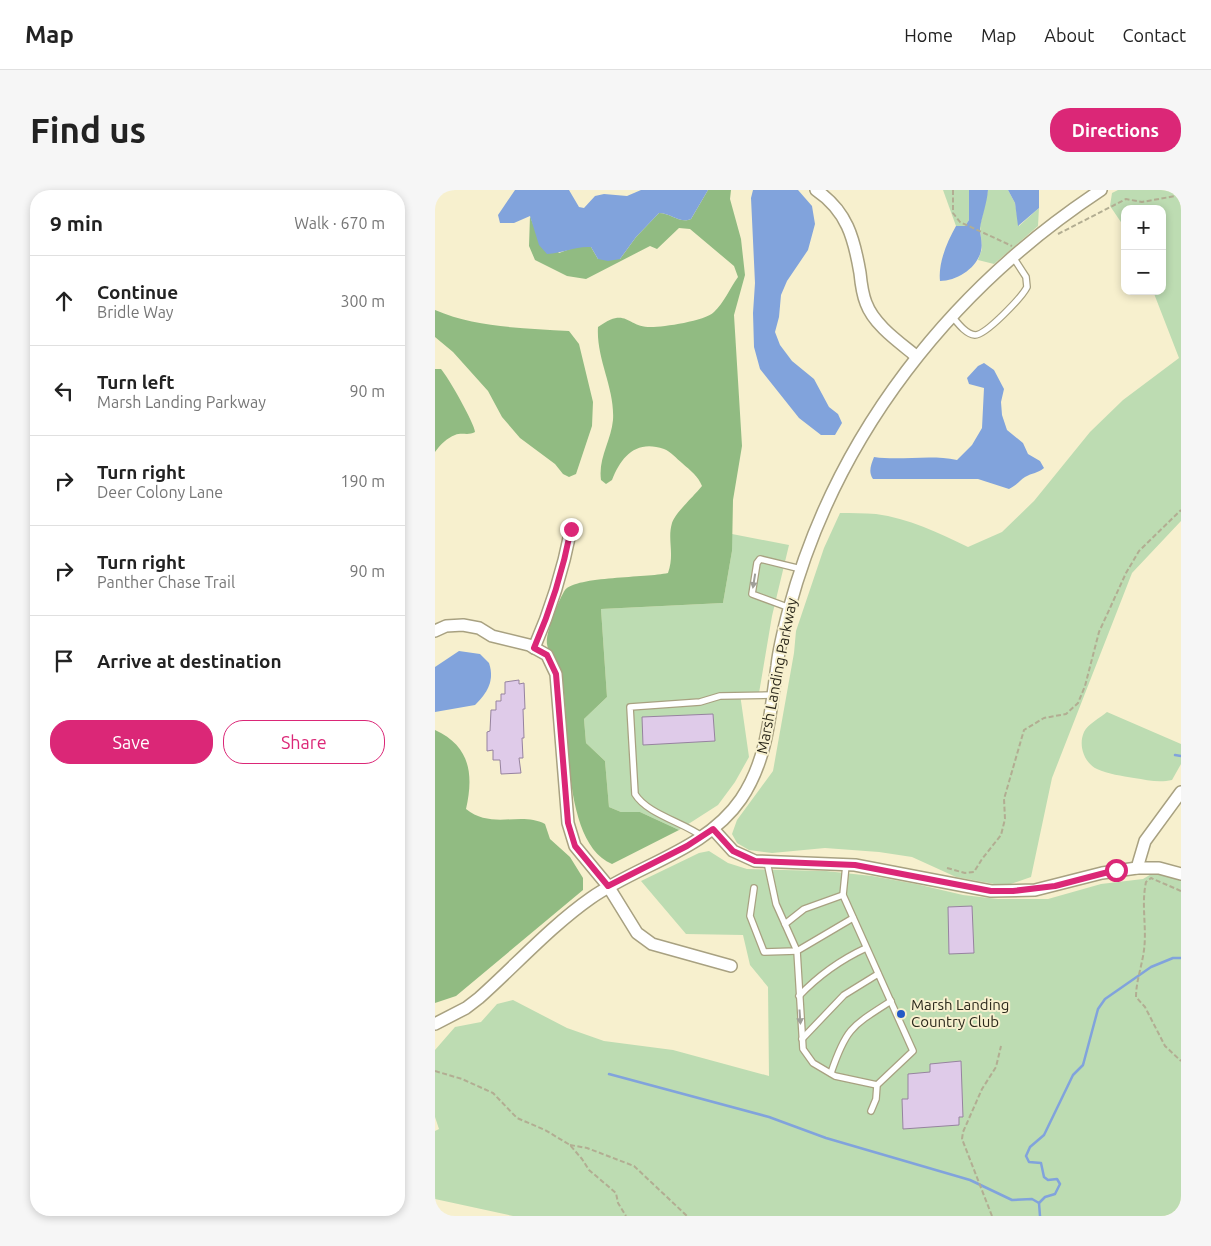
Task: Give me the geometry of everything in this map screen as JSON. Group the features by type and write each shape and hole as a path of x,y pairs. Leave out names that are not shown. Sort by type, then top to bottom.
{"street":[{"path":"817,190 832,202 848,223 855,244 863,296 871,313 893,338 916,356"},
{"name":"Marsh Landing Parkway","path":"435,1024 466,1008 479,998 569,916 608,886 703,837 734,808 755,775 764,747 777,664 801,569 820,518 853,450 894,386 916,356 951,315 1012,256 1046,228 1101,190"},
{"path":"534,648 553,602 564,565 571,529"},
{"path":"435,631 446,626 479,628 492,636 534,648 547,655 556,674 568,823 575,846 608,886 637,933 644,939 652,944 731,966"},
{"path":"1137,868 1145,841 1181,792"},
{"path":"713,829 725,844 742,856 767,862 879,868 969,888 1013,891 1055,886 1103,873 1137,868 1159,868 1181,874"}],"lane":[{"path":"951,315 970,333 975,335 985,331 1027,287 1026,277 1012,256"},
{"path":"790,608 752,594 757,563 760,559 801,569"},
{"path":"703,837 692,829 642,805 635,794 630,707 699,702 720,696 773,695"},
{"path":"767,862 775,904 797,950 803,1049 813,1063 831,1073 877,1085"},
{"path":"846,865 843,895 913,1050 877,1085 877,1099 871,1111"},
{"path":"754,888 750,916 764,952 797,950 853,918"},
{"path":"785,924 804,909 843,895"},
{"path":"799,996 840,960 866,948"},
{"path":"802,1039 844,995 878,974"},
{"path":"831,1073 841,1042 856,1023 891,1001"}],"path":[{"path":"947,868 965,873 974,872 982,859 997,842 1003,828 1004,799 1020,737 1030,725 1044,718 1066,714 1078,703 1085,686 1099,632 1126,573 1139,552 1181,510"},
{"path":"1181,891 1160,880 1151,878 1146,882 1143,905 1145,936 1136,987 1137,997 1145,1007 1165,1046 1181,1061"},
{"path":"992,1216 962,1138 982,1089 996,1067 1001,1046"},
{"path":"435,1071 462,1079 493,1093 517,1118 545,1130 569,1145 582,1158 589,1170 616,1193 618,1203 626,1216"},
{"path":"569,1145 587,1148 634,1166 687,1216"},
{"path":"1171,1216 1181,1210"}],"green space":[{"path":"708,190 731,190 730,199 741,239 745,275 734,315 742,446 733,500 732,551 723,603 601,609 607,697 584,719 586,743 605,761 609,807 621,812 640,812 679,830 612,864 596,853 585,835 577,813 569,762 564,694 558,668 548,647 548,633 562,594 572,585 597,580 668,573 671,559 670,535 672,523 681,509 702,486 694,474 671,453 664,449 645,446 638,448 625,457 612,480 606,484 601,480 601,464 612,428 613,408 600,351 598,327 615,318 626,319 636,324 651,327 694,321 709,315 718,308 738,277 734,266 690,229 679,228 657,249 650,246 586,279 567,276 535,260 529,246 530,216 533,224 559,253 578,246 591,247 598,259 620,259 636,237 659,213 683,220 691,219"},
{"path":"943,190 969,190 969,220 965,226 956,226"},
{"path":"988,190 1008,190 1015,203 1019,226 1039,208 1038,226 994,264 978,260 982,249 980,226"},
{"path":"1118,190 1181,190 1181,521 1132,573 1052,778 1031,877 1005,886 956,877 912,857 879,852 825,848 772,853 749,850 737,843 732,834 737,820 773,771 794,653 796,631 824,548 840,513 876,514 900,519 935,531 968,547 1002,532 1034,501 1090,432 1123,400 1179,358 1155,295 1166,295 1166,205 1121,205 1121,222 1110,206 1112,193"},
{"path":"435,310 484,324 569,331 579,344 593,402 592,426 576,474 569,477 563,474 555,464 520,438 502,417 488,391 453,352 435,337"},
{"path":"435,369 441,369 449,381 466,411 475,432 452,436 435,452"},
{"path":"732,534 789,545 772,616 759,693 740,694 749,757 735,782 718,805 679,830 640,812 621,812 609,807 605,761 586,743 584,719 607,697 601,609 723,603 732,551"},
{"path":"1107,712 1181,744 1181,764 1172,780 1153,781 1115,775 1097,769 1089,763 1083,753 1082,737 1091,724"},
{"path":"435,730 456,744 467,762 469,784 466,809 476,815 496,820 526,819 536,820 545,824 550,839 570,857 583,878 583,890 456,996 435,1003"},
{"path":"709,851 728,863 747,869 826,871 872,876 963,895 998,899 1048,899 1101,884 1143,879 1153,873 1181,878 1181,1216 513,1216 435,1199 435,1131 439,1129 435,1117 435,1050 455,1027 481,1022 497,1004 513,1000 567,1028 604,1041 673,1050 769,1076 768,987 750,965 743,935 686,934 641,881 699,853"}],"water":[{"path":"515,190 569,190 579,207 584,208 595,196 604,194 627,196 641,190 708,190 691,219 683,220 659,213 636,237 620,259 608,261 598,259 591,247 547,254 539,245 530,216 514,223 500,223 498,215"},
{"path":"753,190 798,190 812,206 815,224 808,250 787,281 781,295 779,317 775,332 780,345 792,361 814,379 829,407 838,414 842,423 835,435 821,435 799,418 760,369 754,347 753,313 755,283 751,198"},
{"path":"969,190 988,190 980,228 981,251 971,268 953,279 940,281 940,267 949,239 956,226 965,226 969,220"},
{"path":"1008,190 1039,190 1039,208 1018,226 1015,203"},
{"path":"984,363 994,370 1004,389 1001,402 1002,415 1007,430 1023,443 1028,454 1040,461 1044,468 1025,477 1009,489 978,479 873,479 870,471 874,457 947,458 957,460 972,445 982,428 984,388 969,384 967,378 978,366"},
{"path":"459,651 480,654 489,663 491,675 489,686 475,705 435,712 435,667"}],"building":[{"path":"519,680 519,684 524,683 525,709 523,709 523,758 519,758 521,773 501,774 500,760 493,760 493,750 487,751 487,732 490,731 491,710 496,710 496,701 501,701 501,694 505,694 505,682"},
{"path":"713,714 715,741 643,745 642,717"},
{"path":"972,906 974,953 949,954 948,907"},
{"path":"961,1061 963,1117 959,1117 959,1125 903,1129 902,1099 908,1099 908,1074 930,1072 930,1064"}],"waterway":[{"path":"1175,755 1181,756"},
{"path":"1040,1216 1039,1203 1045,1197 1055,1194 1060,1184 1057,1179 1048,1180 1044,1177 1041,1163 1029,1162 1026,1156 1030,1147 1044,1135 1073,1075 1083,1065 1098,1009 1105,999 1151,967 1173,958 1181,958"},
{"path":"609,1074 769,1117 826,1138 970,1180 1012,1200 1032,1199 1039,1203"}],"place":[{"name":"Marsh Landing Country Club","path":"901,1014"}],"route":[{"path":"571,529 564,565 550,611 534,648 547,655 556,674 568,823 575,846 608,886 687,846 713,829 733,851 755,861 855,865 879,868 991,891 1035,890 1116,870"}]}
